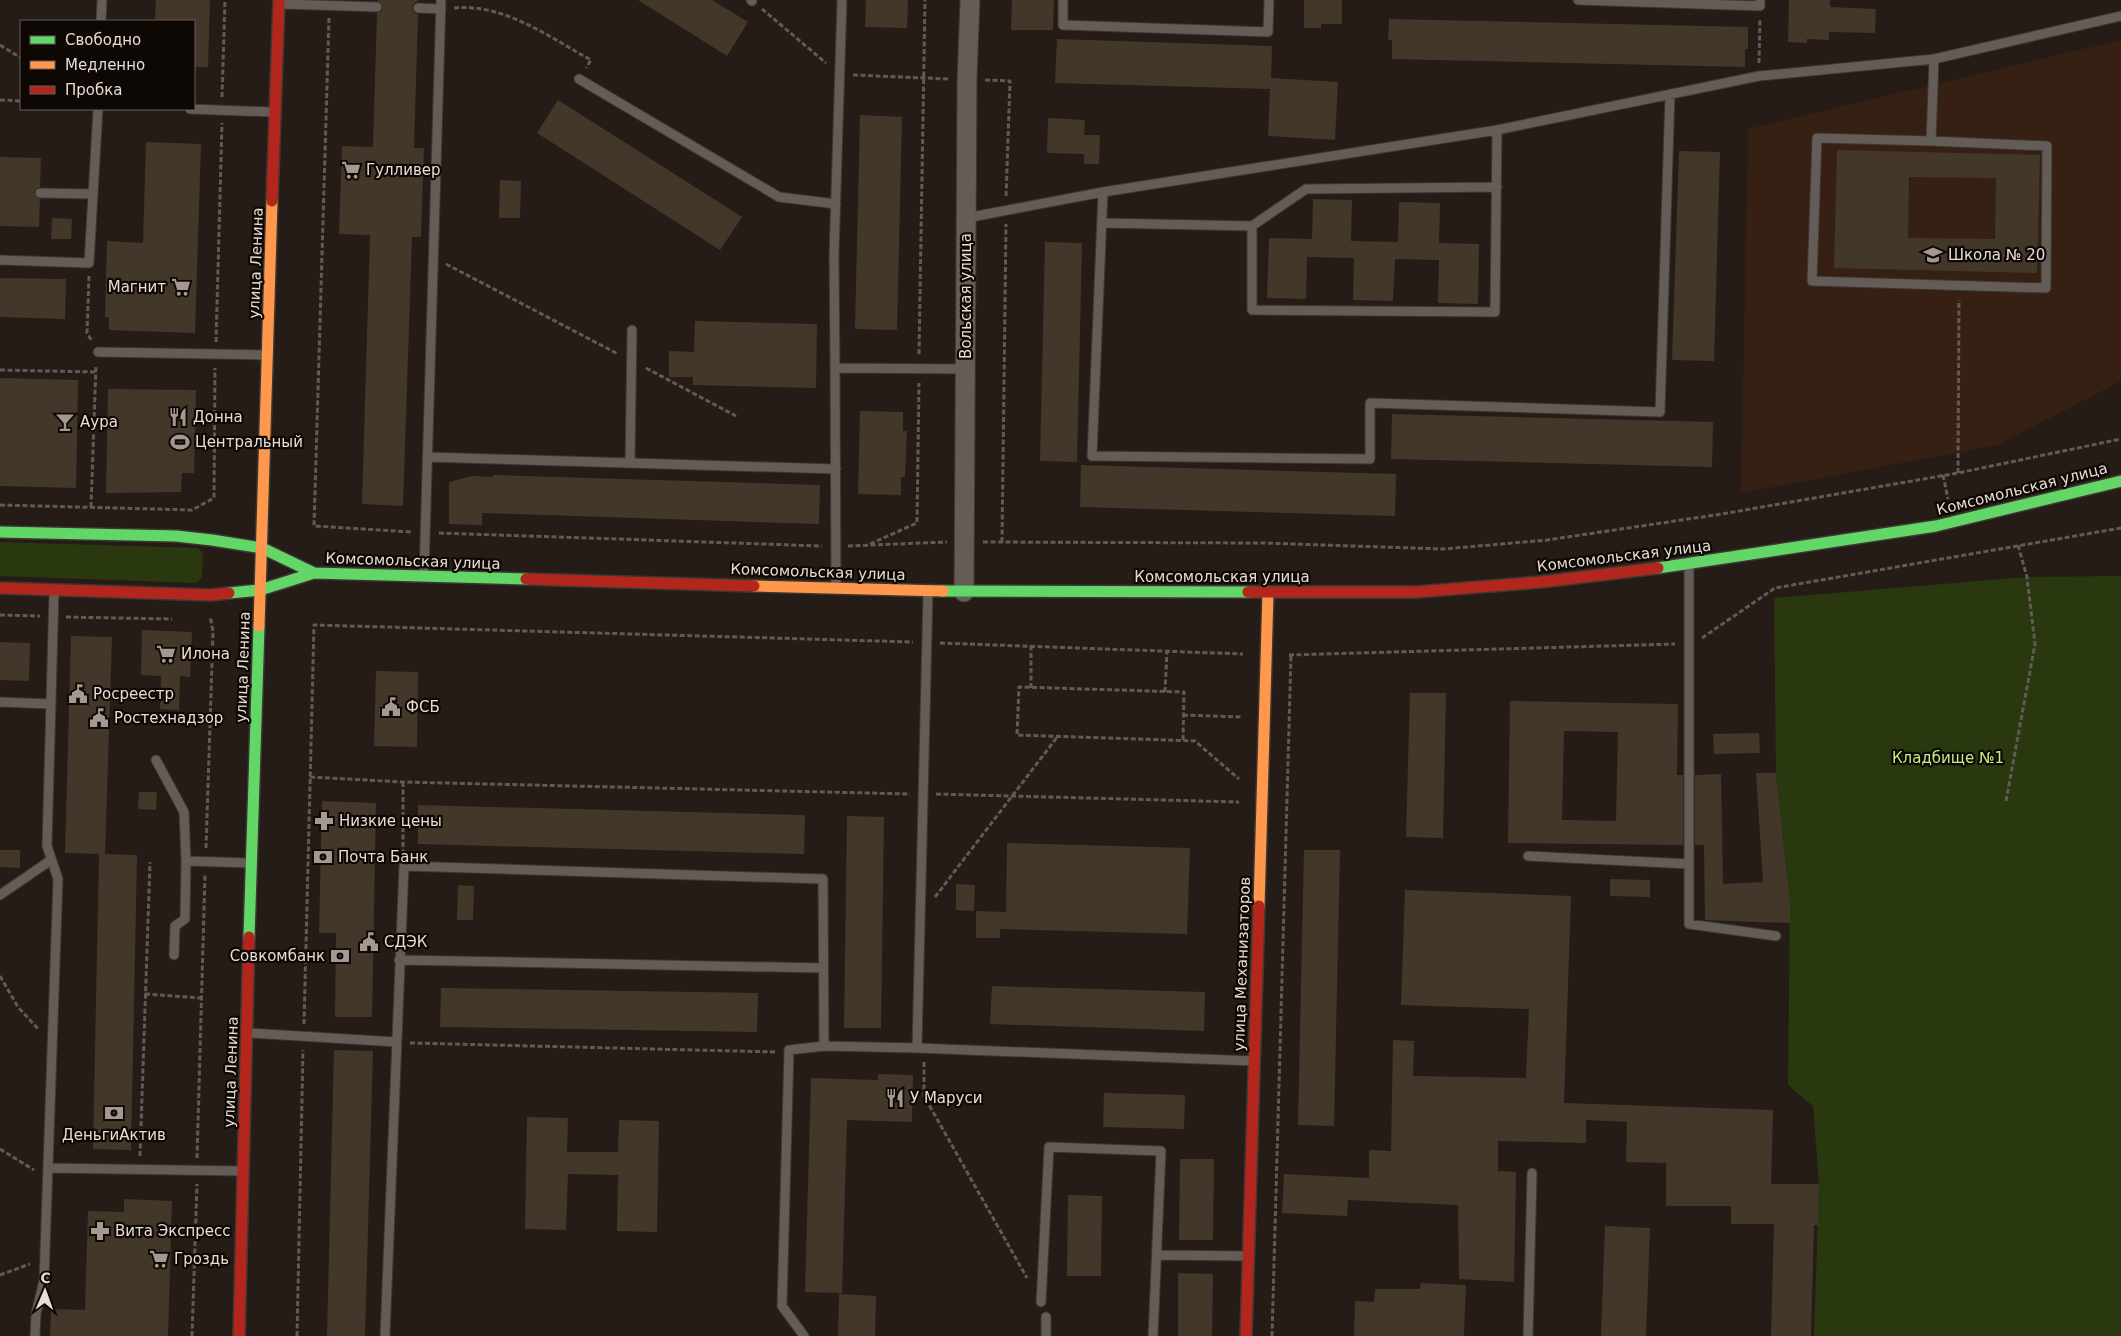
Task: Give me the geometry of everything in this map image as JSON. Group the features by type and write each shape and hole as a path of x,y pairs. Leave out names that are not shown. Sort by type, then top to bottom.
{"main road":[{"name":"улица Ленина","path":"239,1336 251,863 279,2"},
{"name":"Комсомольская улица","path":"0,588 199,595 260,590 314,573 964,592 1426,591 1541,582 1689,564 1936,526 2121,480"},
{"name":"Комсомольская улица","path":"0,532 176,536 262,548 314,573"},
{"name":"улица Механизаторов","path":"1246,1336 1268,592"}],"street":[{"name":"Вольская улица","path":"964,592 967,80 970,0"}],"lane":[{"path":"101,20 102,0"},
{"path":"836,587 836,204 842,0"},
{"path":"1063,0 1063,25 1268,32 1269,0"},
{"path":"1578,0 1760,3"},
{"path":"279,2 377,7"},
{"path":"418,8 441,4 424,576"},
{"path":"966,218 1103,192 1497,130 1759,76 1934,59 2121,16"},
{"path":"1931,141 1934,59"},
{"path":"579,79 779,197 836,204"},
{"path":"1103,192 1092,456 1370,459 1370,403 1660,412 1670,94"},
{"path":"195,109 276,112"},
{"path":"0,260 89,263 98,110"},
{"path":"1252,226 1252,310 1495,312 1497,130"},
{"path":"1817,138 1931,141 2047,146 2046,288 1812,281 1817,138"},
{"path":"1102,223 1252,226 1306,189 1497,187"},
{"path":"40,193 93,194"},
{"path":"630,463 632,330"},
{"path":"98,352 268,355"},
{"path":"835,368 965,369"},
{"path":"427,458 836,469"},
{"path":"1689,564 1688,924 1776,936"},
{"path":"35,1336 36,1314 44,1280 58,879 47,846 54,590"},
{"path":"921,1048 920,915 928,590"},
{"path":"0,702 51,704"},
{"path":"156,760 184,812 186,861 185,919 175,926 174,955"},
{"path":"1528,856 1689,864"},
{"path":"0,895 51,860"},
{"path":"186,861 251,863"},
{"path":"385,1336 404,866 823,878 824,1046"},
{"path":"399,960 824,968"},
{"path":"247,1033 396,1042"},
{"path":"804,1336 782,1306 789,1050 824,1046 921,1048 1254,1060"},
{"path":"1041,1302 1049,1147 1161,1151 1153,1336"},
{"path":"48,1168 243,1171"},
{"path":"1528,1336 1532,1172"},
{"path":"1156,1255 1249,1256"},
{"path":"1046,1317 1046,1336"}],"path":[{"path":"0,505 192,510 214,498 225,0"},
{"path":"751,0 840,74 1010,81 1006,210 1002,542"},
{"path":"867,545 917,523 925,0"},
{"path":"1759,76 1760,3"},
{"path":"441,4 506,14 591,60 579,79"},
{"path":"329,6 314,526 425,532 836,546 964,542 1263,543 1444,549 1547,540 1722,514 1958,473 2121,439"},
{"path":"0,45 20,57"},
{"path":"0,100 20,101"},
{"path":"433,256 736,416"},
{"path":"89,263 87,333 98,352 95,372 91,507"},
{"path":"1958,473 1959,286"},
{"path":"0,370 95,372"},
{"path":"297,1336 314,625 928,642 1291,655 1694,644 1775,588 2121,528"},
{"path":"2006,801 2035,644 2027,577 2018,545"},
{"path":"0,615 182,619"},
{"path":"192,1336 212,632 211,620 201,619"},
{"path":"1031,646 1031,688"},
{"path":"1165,692 1167,651"},
{"path":"1272,1336 1291,655"},
{"path":"1183,740 1184,692 1019,687 1017,735 1195,741 1245,784"},
{"path":"1183,715 1247,717"},
{"path":"920,915 1058,736"},
{"path":"310,777 403,782 1262,803"},
{"path":"403,782 404,866"},
{"path":"139,1170 150,862"},
{"path":"0,976 18,1007 52,1044"},
{"path":"145,994 201,998"},
{"path":"410,1044 778,1052 789,1050"},
{"path":"921,1048 924,1096 1041,1302"},
{"path":"0,1150 48,1178"},
{"path":"0,1275 45,1259"}],"shaded area":[{"name":"Школа № 20","path":"2121,40 2121,381 1998,445 1741,493 1748,129"}],"green space":[{"path":"0,542 198,548 203,553 202,577 197,583 0,576"},
{"name":"Кладбище №1","path":"2121,576 2121,1336 1814,1336 1819,1184 1813,1106 1788,1085 1790,902 1776,773 1774,598 2027,577"}],"building":[{"path":"156,0 210,0 208,67 195,67 195,20 155,20"},
{"path":"377,0 419,0 413,4 412,8 414,13 418,14 414,148 424,148 421,237 412,237 403,506 362,504 370,235 339,234 342,146 373,147 377,13 382,11 383,7"},
{"path":"638,0 712,0 748,22 727,56"},
{"path":"866,0 908,0 907,28 865,27"},
{"path":"1012,0 1054,0 1053,30 1011,30"},
{"path":"1304,0 1342,0 1342,24 1321,24 1321,28 1304,28"},
{"path":"1789,0 1830,0 1830,7 1876,9 1875,33 1829,32 1829,40 1807,39 1807,43 1788,42"},
{"path":"1389,19 1748,27 1748,49 1745,49 1745,67 1392,59 1392,40 1388,40"},
{"path":"1057,39 1272,46 1271,78 1338,82 1335,140 1268,136 1270,89 1055,83"},
{"path":"558,100 742,217 720,250 537,133"},
{"path":"860,115 902,117 897,330 855,329"},
{"path":"1048,118 1085,120 1084,135 1100,135 1099,164 1084,164 1084,154 1047,153"},
{"path":"146,142 201,144 195,333 109,330 109,317 105,317 107,241 143,243"},
{"path":"1837,150 2040,155 2037,273 1834,268","holes":["1909,177 1996,178 1995,239 1908,238"]},
{"path":"1679,151 1720,152 1714,361 1672,360"},
{"path":"0,157 41,158 40,187 34,192 35,196 40,199 39,227 0,226"},
{"path":"500,180 521,181 520,218 499,218"},
{"path":"1313,199 1352,200 1351,241 1398,242 1399,202 1440,203 1439,243 1479,244 1478,304 1438,303 1439,260 1395,259 1393,301 1353,300 1354,258 1307,257 1306,299 1267,298 1269,238 1312,239"},
{"path":"52,218 72,219 71,239 51,239"},
{"path":"1045,242 1082,243 1077,462 1040,461"},
{"path":"0,278 66,279 65,319 0,317"},
{"path":"695,321 817,324 816,388 693,385 693,377 669,377 669,351 694,352"},
{"path":"0,378 78,380 76,488 0,486"},
{"path":"108,389 196,390 194,473 182,473 181,492 106,493"},
{"path":"860,411 903,412 903,431 907,431 905,477 901,477 901,495 858,494"},
{"path":"1392,414 1713,422 1712,467 1391,459"},
{"path":"1081,465 1396,474 1395,516 1080,507"},
{"path":"493,475 820,485 819,524 482,513 482,525 449,524 449,482 472,476 493,477"},
{"name":"Илона","path":"142,630 192,632 190,677 180,676 179,710 160,709 161,676 141,675"},
{"path":"71,636 112,637 105,854 65,853"},
{"path":"0,642 30,643 29,681 0,680"},
{"path":"376,671 418,672 417,747 374,746"},
{"path":"1410,693 1446,693 1443,838 1406,837"},
{"path":"1510,701 1678,704 1677,775 1683,775 1683,845 1508,843","holes":["1564,731 1618,732 1616,821 1562,820"]},
{"path":"1759,733 1760,753 1714,754 1713,734"},
{"path":"1756,773 1776,773 1790,902 1790,923 1705,920 1704,845 1695,845 1695,775 1721,774 1723,884 1763,882"},
{"path":"139,792 157,792 156,810 138,809"},
{"path":"322,801 376,803 372,1017 335,1017 336,933 319,933"},
{"path":"418,805 805,815 804,854 418,844"},
{"path":"847,816 884,817 881,1028 844,1028"},
{"path":"1007,843 1190,848 1187,934 1000,929 1000,938 976,938 976,911 1006,912"},
{"path":"0,850 20,850 20,868 0,867"},
{"path":"1304,850 1340,850 1334,1126 1298,1125"},
{"path":"99,854 137,855 131,1150 93,1149"},
{"path":"1610,879 1650,880 1650,897 1610,896"},
{"path":"956,884 975,885 974,911 956,910"},
{"path":"458,885 474,886 473,920 457,920"},
{"path":"1405,890 1571,896 1564,1103 1773,1110 1771,1184 1819,1184 1818,1225 1814,1225 1811,1336 1771,1336 1774,1224 1731,1224 1731,1206 1666,1206 1666,1163 1626,1162 1627,1122 1586,1120 1586,1143 1498,1141 1498,1171 1516,1172 1514,1282 1459,1279 1458,1205 1348,1200 1347,1216 1282,1213 1284,1174 1369,1178 1369,1150 1391,1151 1393,1040 1414,1041 1413,1076 1526,1078 1529,1009 1401,1005"},
{"path":"992,986 1205,992 1204,1031 990,1024"},
{"path":"441,988 758,993 757,1032 440,1027"},
{"path":"334,1050 373,1051 365,1336 327,1336"},
{"path":"878,1074 913,1075 912,1122 847,1120 842,1293 805,1292 811,1078 878,1080"},
{"path":"1104,1093 1185,1095 1184,1129 1103,1127"},
{"path":"527,1117 568,1118 567,1152 618,1152 619,1120 659,1121 657,1232 617,1231 618,1175 568,1174 566,1230 525,1229"},
{"path":"1180,1159 1214,1159 1213,1240 1179,1240"},
{"path":"1068,1195 1102,1196 1101,1276 1067,1276"},
{"path":"124,1199 172,1201 168,1336 50,1336 51,1309 85,1310 88,1211 124,1212"},
{"path":"1605,1226 1650,1228 1646,1336 1601,1336"},
{"path":"1178,1273 1213,1274 1212,1336 1178,1336"},
{"path":"1421,1283 1466,1285 1464,1336 1354,1336 1355,1301 1374,1302 1375,1289 1420,1289"},
{"path":"839,1294 876,1296 875,1336 838,1336"}],"traffic: fast":[{"path":"1658,568 1936,526 2121,481"},
{"path":"0,532 176,536 212,540 262,548 314,573"},
{"path":"229,593 260,590 314,573 526,579"},
{"path":"943,591 1248,592"},
{"path":"249,937 259,626"}],"traffic: slow":[{"path":"259,626 272,201"},
{"path":"754,586 943,591"},
{"path":"1259,906 1268,592"}],"traffic: jam":[{"path":"272,201 279,0"},
{"path":"1248,592 1416,592 1541,582 1658,568"},
{"path":"526,579 754,586"},
{"path":"0,588 211,595 229,593"},
{"path":"1246,1336 1259,906"},
{"path":"239,1336 249,937"}],"place":[{"name":"Гулливер","path":"351,170"},
{"name":"Школа № 20","path":"1933,255"},
{"name":"Магнит","path":"181,287"},
{"name":"Донна","path":"178,417"},
{"name":"Аура","path":"65,422"},
{"name":"Центральный","path":"180,442"},
{"name":"Илона","path":"166,654"},
{"name":"Росреестр","path":"78,694"},
{"name":"ФСБ","path":"391,707"},
{"name":"Ростехнадзор","path":"99,718"},
{"name":"Низкие цены","path":"324,821"},
{"name":"Почта Банк","path":"323,857"},
{"name":"СДЭК","path":"369,942"},
{"name":"Совкомбанк","path":"340,956"},
{"name":"У Маруси","path":"895,1098"},
{"name":"ДеньгиАктив","path":"114,1113"},
{"name":"Вита Экспресс","path":"100,1231"},
{"name":"Гроздь","path":"159,1259"}]}
